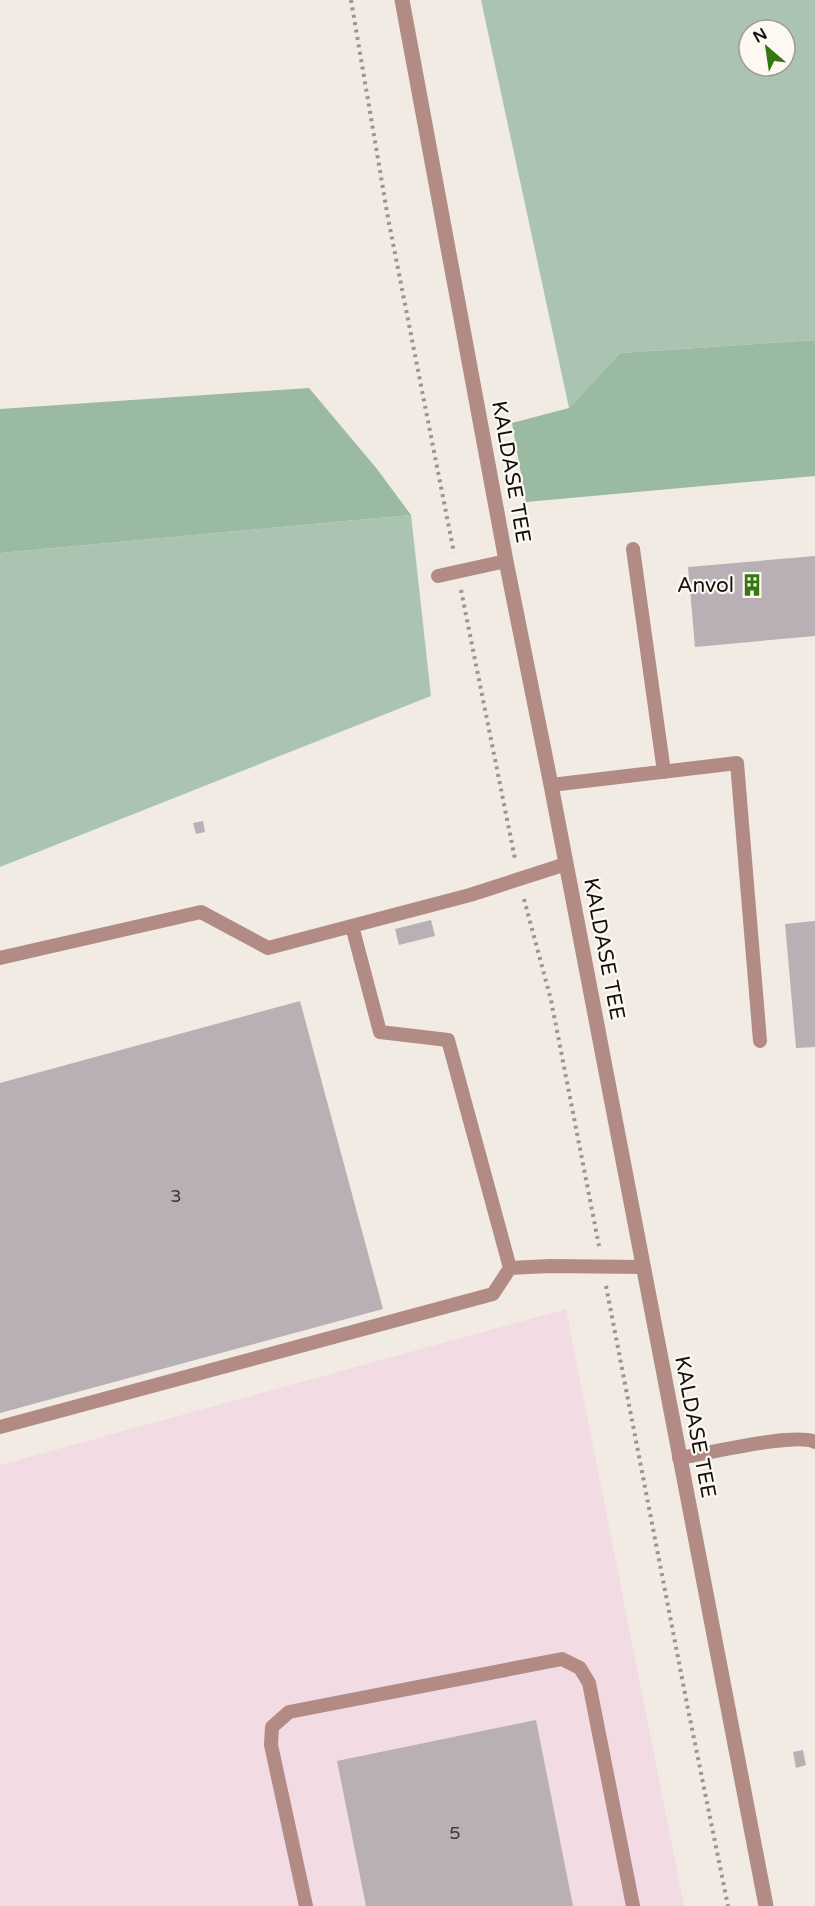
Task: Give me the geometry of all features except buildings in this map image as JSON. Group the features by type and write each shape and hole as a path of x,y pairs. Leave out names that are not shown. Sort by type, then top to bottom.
{"street":[{"name":"KALDASE TEE","path":"402,0 506,561 766,1906"}],"lane":[{"path":"633,549 664,771"},
{"path":"438,576 506,561"},
{"path":"551,785 737,763 760,1041"},
{"path":"0,958 201,912 268,948 470,895 566,864"},
{"path":"0,1428 494,1294 510,1268 448,1040 380,1032 352,926"},
{"path":"510,1268 643,1267"},
{"path":"679,1458 780,1441 809,1439 815,1442"},
{"path":"306,1906 271,1745 272,1727 290,1712 562,1659 580,1668 589,1683 633,1906"}],"path":[{"path":"351,0 388,218 458,572 519,879 551,1000 728,1906"}],"shaded area":[{"path":"566,1309 684,1906 0,1906 0,1465"}],"green space":[{"path":"481,0 815,0 815,340 620,353 569,408"},
{"path":"815,340 815,476 526,502 512,423 569,408 620,353"},
{"path":"309,388 377,469 411,515 0,553 0,409"},
{"path":"411,515 431,696 0,867 0,553"}],"place":[{"name":"Anvol","path":"752,585"}]}
